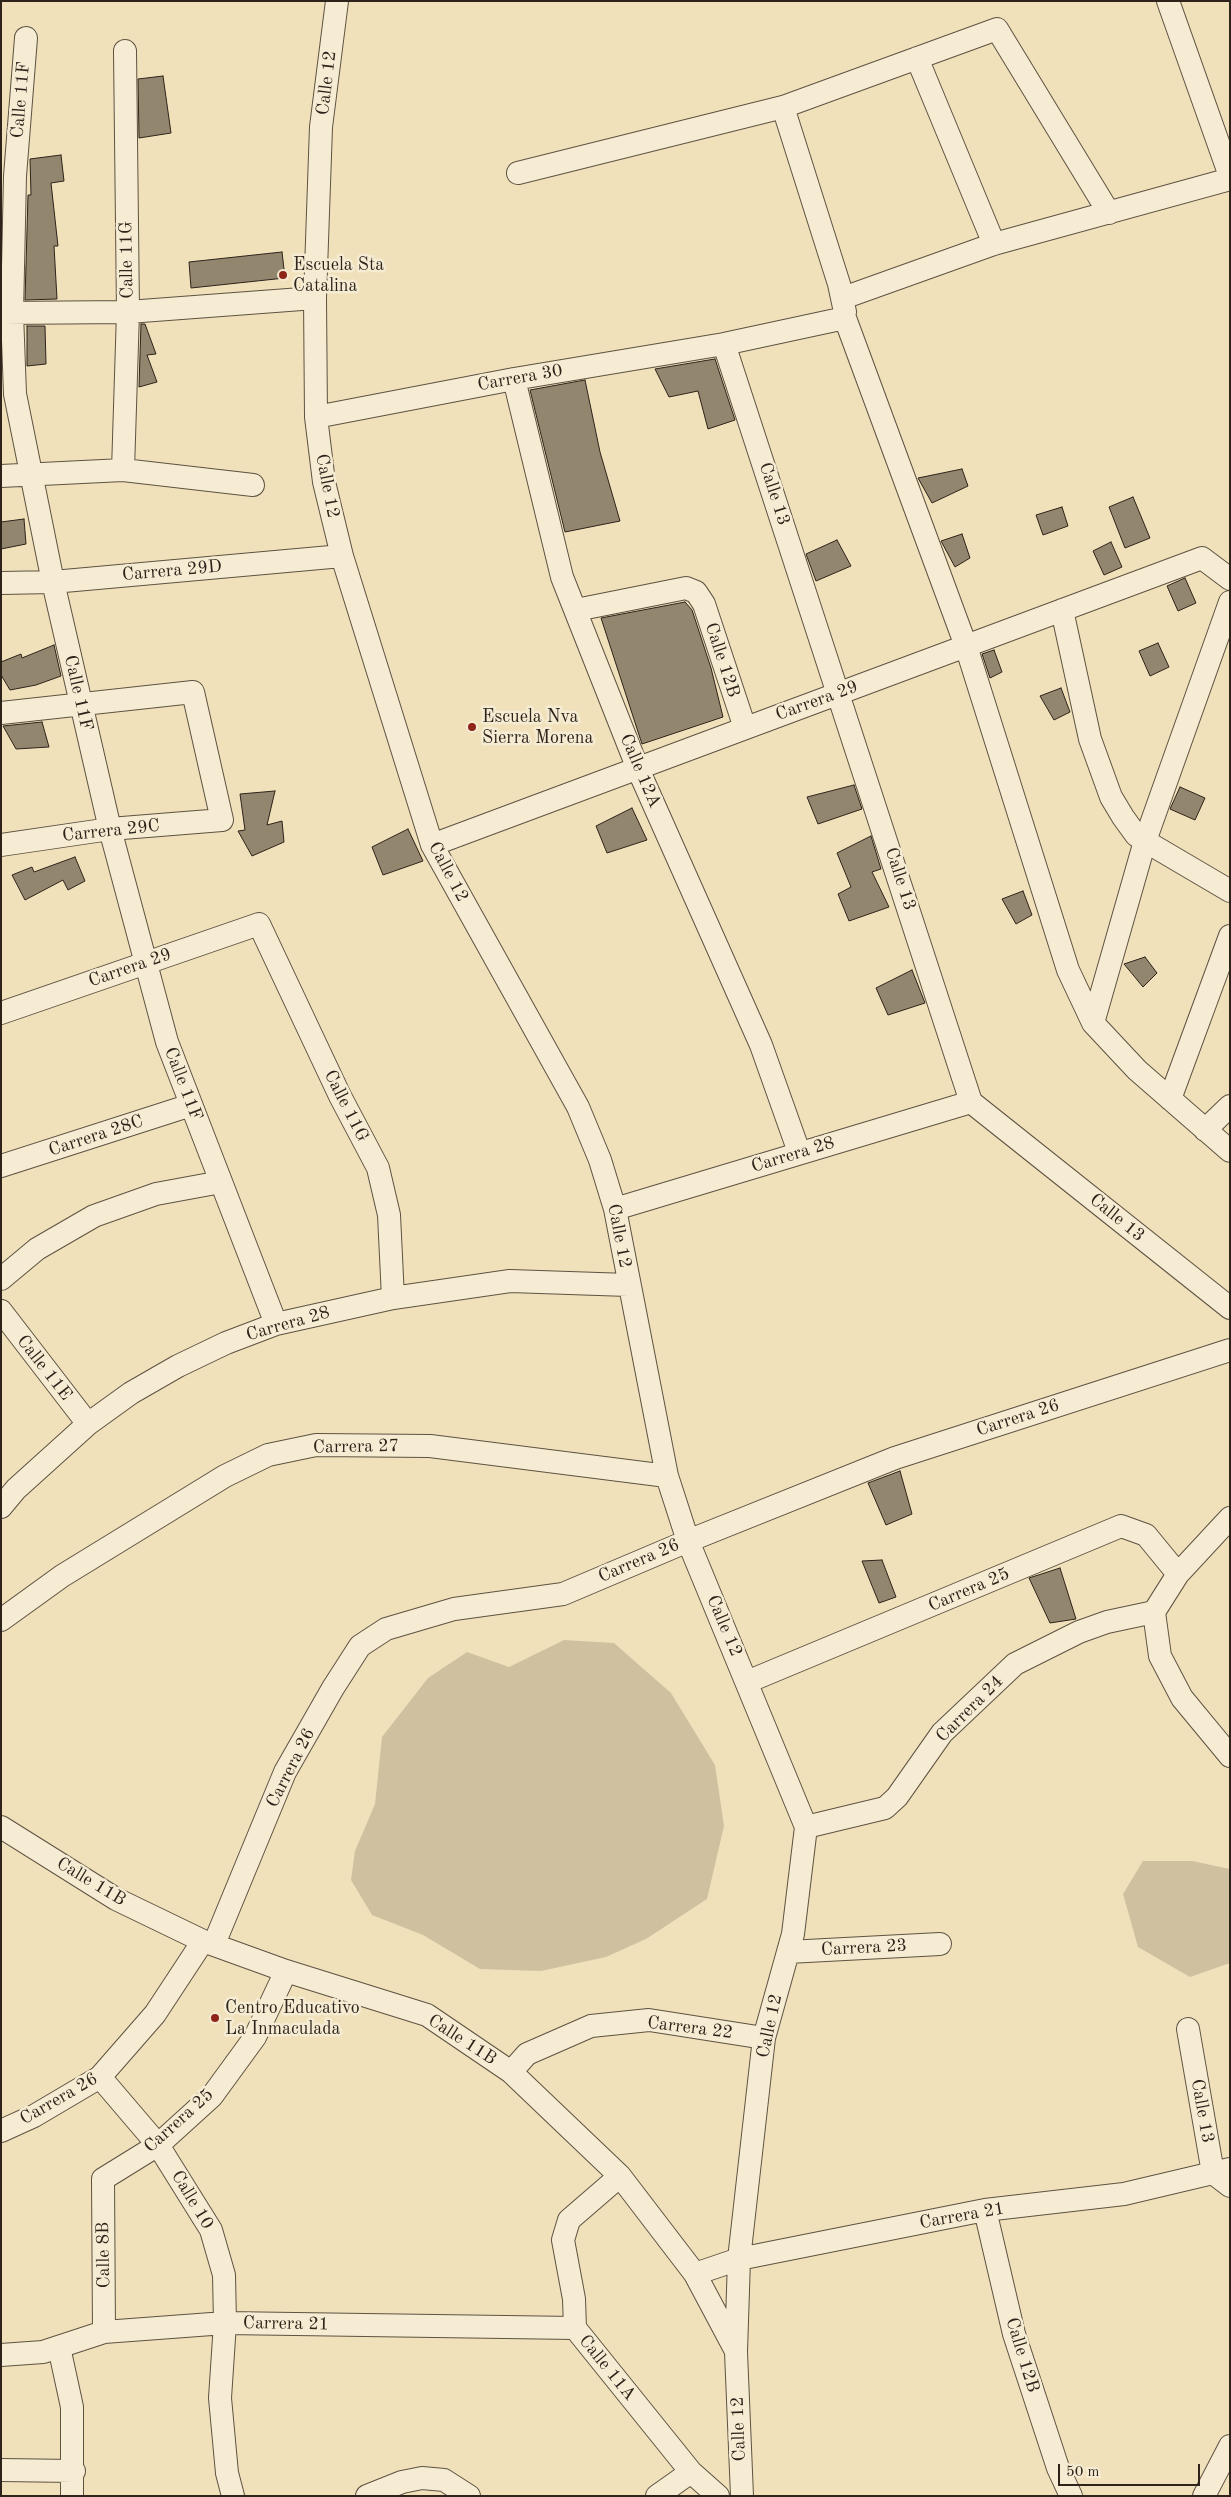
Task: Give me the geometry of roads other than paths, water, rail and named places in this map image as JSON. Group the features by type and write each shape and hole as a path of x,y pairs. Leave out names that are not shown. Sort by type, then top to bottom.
{"street":[{"name":"Calle 12","path":"337,1 321,127 315,298 316,417 324,482 342,556 432,845 578,1107 600,1160 615,1209 628,1285 667,1476 688,1540 806,1827 793,1934 764,2038 738,2258 736,2352 742,2496"},
{"path":"1168,1 1230,178"},
{"path":"518,173 782,107 997,29 1109,212"},
{"name":"Calle 11F","path":"26,38 7,313 15,394 53,582 110,829 167,1042 276,1324"},
{"name":"Calle 11G","path":"123,470 128,312 125,51"},
{"path":"917,58 994,244"},
{"path":"782,107 844,308 966,646 1068,970 1093,1023 1137,1070 1230,1151"},
{"name":"Carrera 30","path":"316,417 514,378 724,344 844,308 994,244 1230,178"},
{"path":"7,313 128,312 315,298"},
{"name":"Calle 13","path":"724,344 840,693 971,1102 1230,1308"},
{"name":"Calle 12A","path":"514,378 562,577 638,768 761,1045 799,1152"},
{"path":"1,476 123,470 253,485"},
{"name":"Carrera 29D","path":"1,583 53,582 342,556"},
{"name":"Carrera 29","path":"432,845 1202,558 1230,579"},
{"name":"Calle 12B","path":"576,610 686,588 696,592 704,604 745,728"},
{"path":"1093,1023 1145,841 1230,602"},
{"path":"1062,610 1090,739 1112,797 1136,835 1230,892"},
{"name":"Carrera 29C","path":"1,845 110,829 222,820 193,692 81,704"},
{"path":"1,713 81,704"},
{"name":"Calle 11G","path":"259,924 340,1096 378,1168 390,1215 393,1298"},
{"name":"Carrera 29","path":"1,1013 259,924"},
{"path":"1170,1099 1230,936"},
{"name":"Carrera 28","path":"615,1209 799,1152 971,1102"},
{"name":"Carrera 28C","path":"1,1166 191,1105"},
{"path":"1205,1130 1230,1106"},
{"path":"1,1279 37,1250 94,1216 156,1194 221,1182"},
{"name":"Carrera 28","path":"1,1507 16,1489 88,1424 131,1393 178,1366 226,1343 276,1324 393,1298 510,1281 628,1285"},
{"name":"Calle 11E","path":"1,1312 88,1424"},
{"name":"Carrera 26","path":"5,2129 34,2116 100,2076 155,2014 208,1943 285,1772 333,1688 360,1646 386,1629 454,1609 563,1594 688,1540 895,1458 1230,1350"},
{"name":"Carrera 27","path":"1,1620 62,1576 225,1476 268,1455 316,1445 430,1446 667,1476"},
{"path":"1230,1518 1178,1574 1154,1612 1160,1656 1182,1698 1230,1756"},
{"name":"Carrera 25","path":"747,1682 1122,1526 1146,1535 1178,1574"},
{"name":"Carrera 24","path":"806,1827 885,1808 897,1797 942,1733 1015,1664 1079,1632 1106,1622 1154,1612"},
{"name":"Calle 11B","path":"1,1827 116,1899 208,1943 286,1972 428,2015 511,2072 620,2176 695,2274 736,2352"},
{"name":"Carrera 23","path":"788,1952 940,1944"},
{"name":"Carrera 25","path":"103,2179 158,2145 212,2096 255,2037 286,1972"},
{"name":"Carrera 22","path":"511,2072 527,2054 592,2026 650,2020 764,2038"},
{"name":"Calle 13","path":"1188,2029 1224,2176"},
{"name":"Calle 10","path":"100,2076 158,2145 211,2230 224,2275 224,2323 220,2398 227,2472 233,2496"},
{"name":"Calle 11A","path":"620,2176 569,2220 563,2240 574,2299 575,2328 690,2472 718,2496"},
{"name":"Carrera 21","path":"695,2274 738,2258 985,2210 1124,2194 1224,2176"},
{"name":"Calle 8B","path":"72,2496 74,2471 72,2408 103,2179"},
{"name":"Calle 12B","path":"985,2210 1014,2334 1058,2468 1071,2496"},
{"name":"Carrera 21","path":"1,2355 43,2352 82,2339 224,2323 575,2328"},
{"path":"1204,2496 1230,2446"},
{"path":"1,2470 74,2471"},
{"path":"657,2496 690,2472"},
{"path":"367,2496 402,2482 422,2478 444,2480 469,2496"}],"place":[{"name":"Escuela Sta Catalina","path":"283,275"},
{"name":"Escuela Nva Sierra Morena","path":"472,727"},
{"name":"Centro Educativo La Inmaculada","path":"215,2018"}]}
